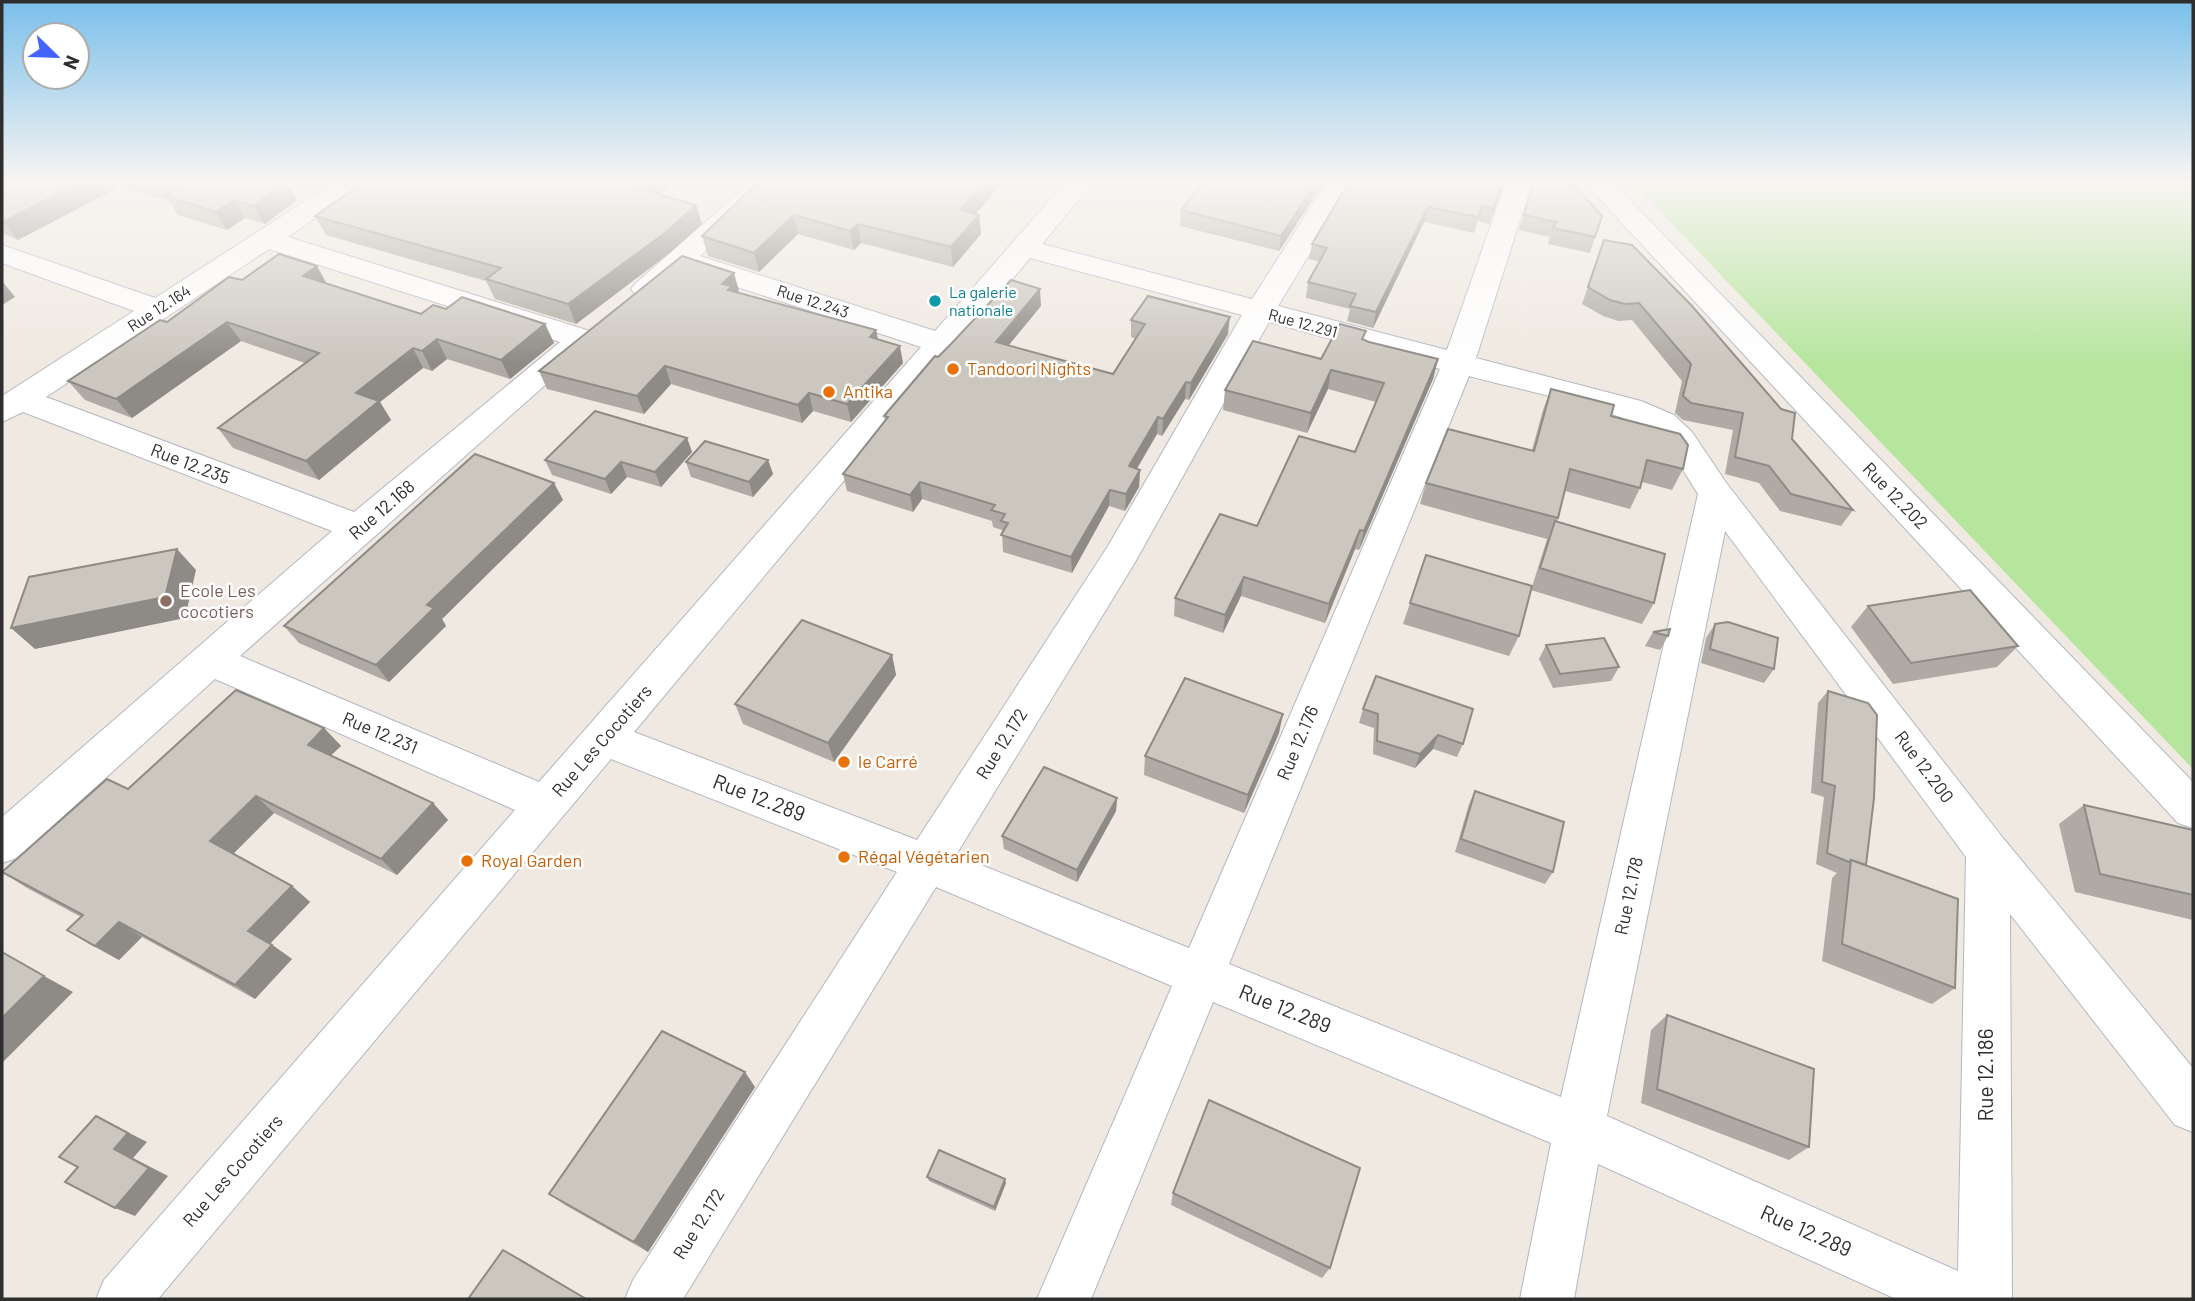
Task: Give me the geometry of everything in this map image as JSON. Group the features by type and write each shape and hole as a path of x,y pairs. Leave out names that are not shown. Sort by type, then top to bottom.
{"street":[{"name":"Rue 12.164","path":"11,405 259,243"},
{"path":"277,243 582,340"},
{"name":"Rue 12.168","path":"2,844 213,661 359,528 582,340 683,260 698,243"},
{"name":"Rue Les Cocotiers","path":"123,1299 1028,243"},
{"name":"Rue 12.172","path":"652,1299 1121,555 1303,243"},
{"name":"Rue 12.176","path":"1064,1299 1458,364 1499,243"},
{"name":"Rue 12.202","path":"1655,243 2193,810"},
{"name":"Rue 12.291","path":"1024,248 1630,409 1662,423"},
{"path":"2,253 157,309"},
{"name":"Rue 12.243","path":"683,260 942,343"},
{"name":"Rue 12.235","path":"11,405 359,528"},
{"name":"Rue 12.200","path":"1662,423 1680,440 1715,493 1988,852 2193,1107"},
{"name":"Rue 12.178","path":"1547,1299 1579,1129 1715,493"},
{"name":"Rue 12.231","path":"213,661 547,805"},
{"name":"Rue 12.289","path":"604,738 926,863 1579,1129 1958,1299"},
{"name":"Rue 12.186","path":"1985,1299 1988,852"}],"green space":[{"path":"1690,243 2193,243 2193,769"}],"building":[{"path":"411,243 652,243 568,304 486,279 501,268"},
{"path":"723,243 765,243 754,253"},
{"path":"934,243 955,243 951,247"},
{"path":"1410,243 1376,312 1350,306 1356,294 1308,282 1327,248 1312,244"},
{"path":"1603,243 1632,245 1692,306 1781,409 1795,413 1792,439 1853,510 1791,494 1769,466 1735,457 1743,413 1691,403 1683,396 1691,364 1639,303 1625,304 1610,300 1588,287"},
{"path":"279,254 317,266 303,276 421,314 433,305 446,309 462,297 545,324 501,360 437,339 422,351 413,348 356,393 379,401 306,461 218,428 319,353 227,322 116,399 68,381 160,320 167,322 229,277 242,280"},
{"path":"682,256 734,273 722,284 732,286 728,290 876,330 870,337 900,346 847,404 809,393 798,405 665,366 637,396 539,371"},
{"path":"1011,280 1040,289 996,342 1113,374 1145,324 1131,320 1148,296 1230,317 1191,383 1186,382 1163,419 1158,417 1129,466 1140,470 1126,494 1110,490 1071,557 1001,535 1008,523 1001,521 1005,514 991,510 995,505 920,482 910,495 843,474 888,417 884,416 935,356 938,357 951,344"},
{"path":"1340,324 1366,331 1362,339 1369,342 1438,359 1364,531 1360,530 1329,604 1244,577 1225,615 1175,598 1220,514 1257,526 1299,436 1355,452 1384,383 1331,370 1311,413 1225,390 1253,341 1321,359"},
{"path":"1551,389 1614,405 1611,416 1680,434 1688,445 1683,469 1647,460 1640,488 1570,469 1558,518 1426,483 1448,429 1534,451"},
{"path":"595,411 687,438 655,472 621,462 605,479 545,460"},
{"path":"705,441 768,460 749,482 686,462"},
{"path":"475,454 554,483 427,605 434,608 376,665 284,626"},
{"path":"1555,521 1665,554 1654,603 1540,568"},
{"path":"177,549 165,597 11,628 29,577"},
{"path":"1426,555 1532,586 1519,636 1410,603"},
{"path":"1970,590 2018,646 1911,663 1868,606"},
{"path":"802,620 892,655 828,743 735,704"},
{"path":"1728,622 1778,638 1774,669 1710,649 1715,624"},
{"path":"1670,629 1668,636 1653,632"},
{"path":"1604,638 1619,667 1560,674 1546,645"},
{"path":"1376,676 1473,709 1463,744 1438,735 1420,754 1377,741 1378,714 1363,709"},
{"path":"1185,678 1283,714 1248,795 1145,756"},
{"path":"236,690 324,728 308,745 433,803 381,859 256,796 210,841 292,886 248,931 272,945 235,985 119,922 95,946 67,930 83,915 2,872 107,779 128,789"},
{"path":"1828,691 1868,703 1877,715 1874,798 1866,865 1851,860 1849,862 1827,853 1835,786 1822,782"},
{"path":"1044,767 1117,798 1077,870 1002,836"},
{"path":"1475,791 1564,822 1553,872 1461,839"},
{"path":"2084,805 2193,830 2193,895 2100,874"},
{"path":"1851,860 1958,899 1955,988 1842,944"},
{"path":"2,952 44,976 2,1018"},
{"path":"1667,1015 1814,1069 1809,1147 1657,1089"},
{"path":"662,1031 745,1072 634,1242 549,1194"},
{"path":"1209,1100 1360,1168 1330,1268 1173,1193"},
{"path":"96,1116 128,1133 114,1149 149,1168 115,1208 65,1182 78,1167 59,1157"},
{"path":"939,1150 1005,1179 994,1207 927,1177"},
{"path":"503,1250 586,1299 468,1299"}],"place":[{"name":"La galerie nationale","path":"935,301"},
{"name":"Tandoori Nights","path":"953,369"},
{"name":"Antika","path":"829,392"},
{"name":"Ecole Les cocotiers","path":"166,601"},
{"name":"le Carré","path":"844,762"},
{"name":"Régal Végétarien","path":"844,857"},
{"name":"Royal Garden","path":"467,861"}]}
